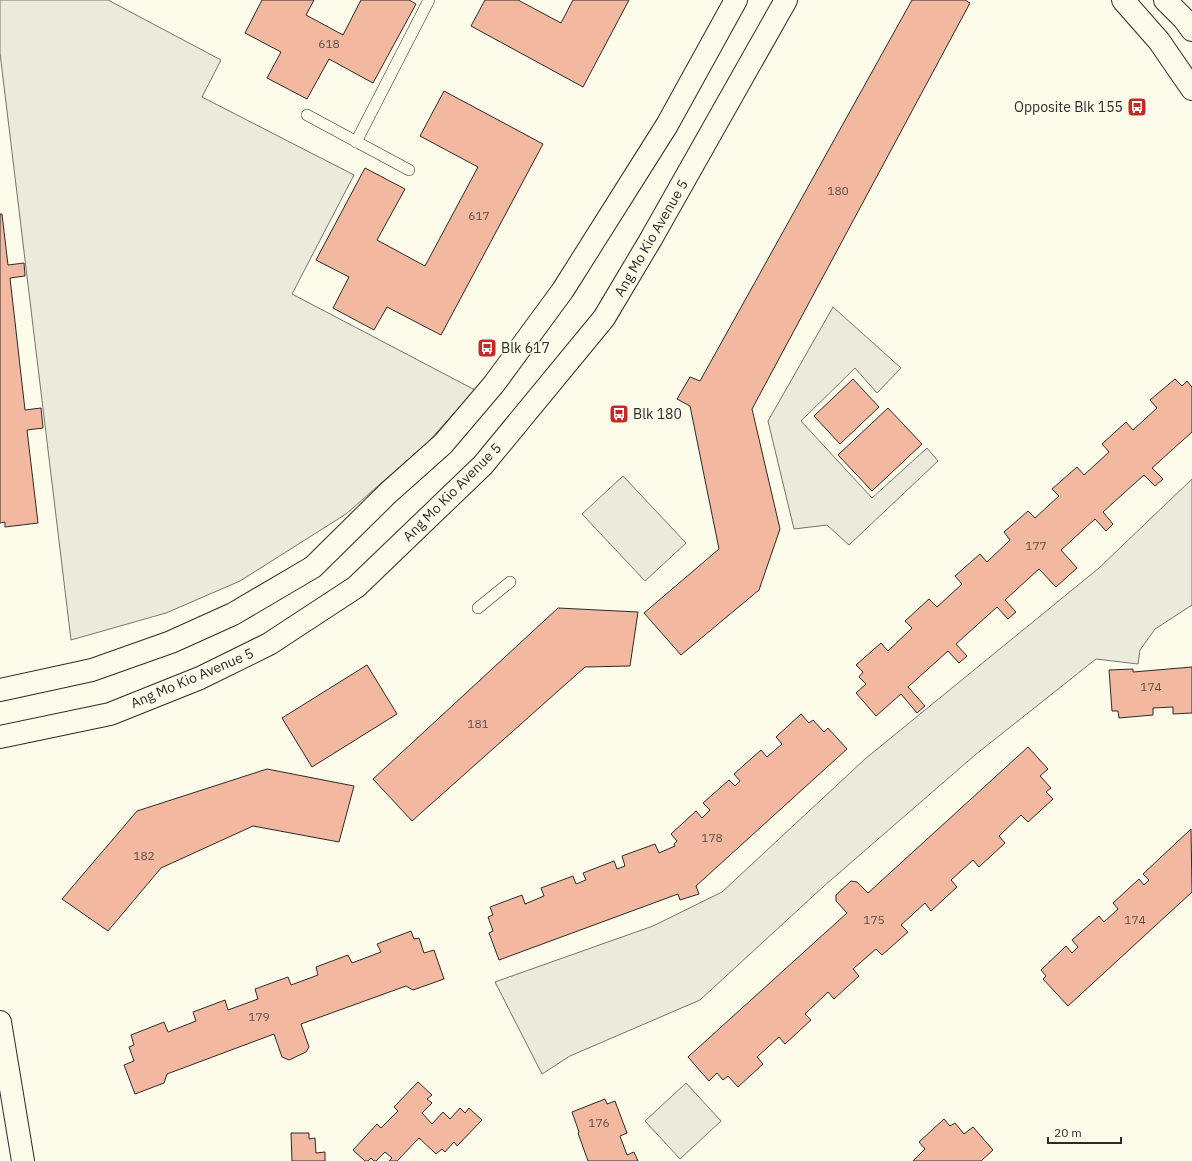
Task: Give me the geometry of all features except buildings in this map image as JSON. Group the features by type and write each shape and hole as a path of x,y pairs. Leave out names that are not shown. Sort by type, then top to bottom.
{"main road":[{"path":"0,690 92,670 171,642 233,614 313,566 388,493 443,444 494,384 563,290 667,125 736,0"},
{"name":"Ang Mo Kio Avenue 5","path":"0,737 110,714 200,678 269,644 356,587 483,465 604,318 651,239 786,0"},
{"path":"1123,0 1159,40 1192,89"},
{"path":"1166,0 1192,30"},
{"path":"0,1023 23,1161"},
{"path":"5,1161 14,1159 16,1161"}],"lane":[{"path":"356,142 429,0"},
{"path":"307,116 409,170"},
{"path":"478,608 510,582"}],"shaded area":[{"path":"0,0 108,0 221,60 202,97 354,175 292,294 475,390 428,442 346,514 240,581 166,613 71,640 0,53"},
{"path":"833,307 901,368 877,393 855,368 801,421 872,498 927,448 938,461 849,545 827,525 794,529 768,421"},
{"path":"623,476 686,543 645,581 582,514"},
{"path":"1192,479 1192,605 1155,629 1140,650 1138,664 1096,659 975,755 824,886 700,1000 570,1056 542,1074 495,982 653,926 722,892 865,759 1099,568"},
{"path":"686,1083 721,1121 680,1159 645,1121"}],"place":[{"name":"Opposite Blk 155","path":"1137,107"},
{"name":"Blk 617","path":"487,348"},
{"name":"Blk 180","path":"619,414"}]}
